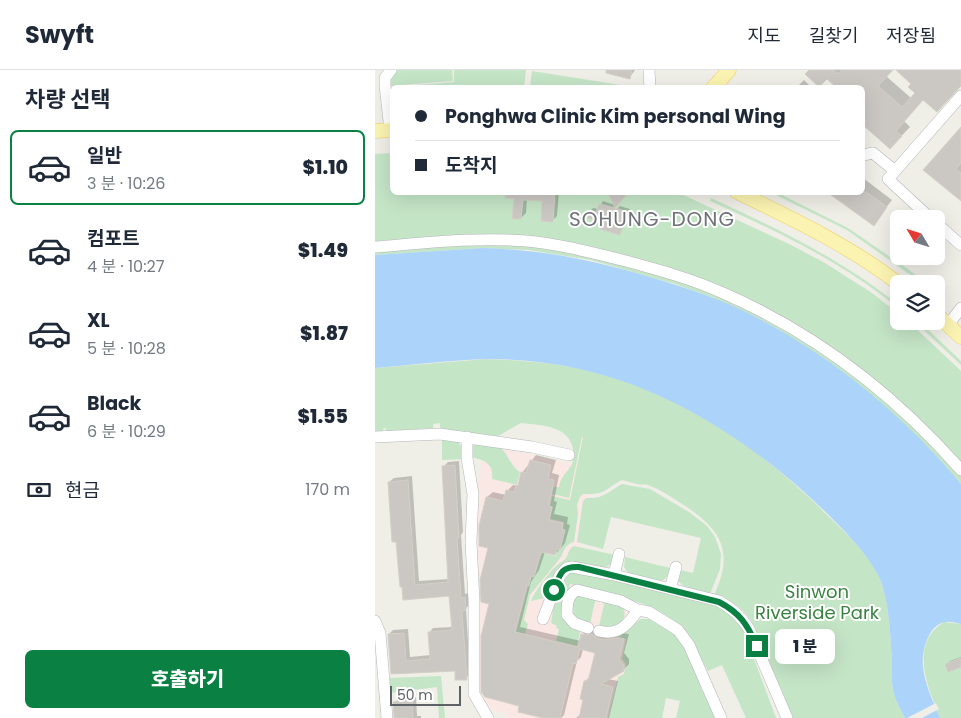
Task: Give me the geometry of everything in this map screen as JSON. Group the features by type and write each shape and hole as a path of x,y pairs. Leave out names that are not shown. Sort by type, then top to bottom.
{"main road":[{"path":"716,85 729,70"},
{"path":"375,131 390,130"},
{"path":"743,195 828,238 890,277"},
{"path":"945,322 961,337"}],"street":[{"path":"390,122 385,78 391,70"},
{"path":"649,70 650,85"},
{"path":"921,210 888,180 961,96"},
{"path":"865,155 873,153 895,172"},
{"path":"945,231 961,246"},
{"path":"375,247 486,240 528,242 603,255 682,278 723,293 784,323 834,355 879,390 908,416 961,470"},
{"path":"948,325 961,308"},
{"path":"375,437 440,434 532,447 569,455"},
{"path":"467,437 467,458 473,494 471,542 474,601 474,694 488,718"},
{"path":"614,575 619,554"},
{"path":"543,619 560,575 567,568 579,567 719,602 733,609 742,617 757,646 787,718"},
{"path":"671,589 676,568"},
{"path":"638,610 631,621 622,629 613,633 593,630 574,623 567,615 567,603 570,594 577,590 621,601 638,610 649,612 669,623 678,630 689,645 721,718"},
{"path":"375,621 380,633 387,718"}],"shaded area":[{"path":"496,447 582,466 592,484 573,581 637,598 632,660 619,718 507,718 508,714 476,706 468,530 484,452"}],"green space":[{"path":"398,70 452,70 453,81 390,85 390,80"},
{"path":"454,70 526,70 524,85 418,85 454,82"},
{"path":"532,71 620,85 530,85"},
{"path":"390,153 390,195 683,195 791,245 825,263 872,293 890,307 890,330 918,330 961,371 961,484 930,449 851,379 819,355 758,319 711,297 675,284 591,260 529,250 483,248 375,255 375,154"},
{"path":"776,195 782,195 848,228 890,257 890,261 847,230"},
{"path":"711,198 760,221 832,259 890,298 890,302 832,262 784,236 710,201"},
{"path":"896,265 902,265 916,275 910,275"},
{"path":"924,330 928,330 961,361 961,365"},
{"name":"Sinwon Riverside Park","path":"487,359 555,364 577,368 646,389 678,403 721,428 763,458 801,490 851,539 873,565 878,575 885,594 889,618 893,690 905,718 792,718 751,620 735,604 714,595 723,565 723,552 720,541 713,530 693,511 648,485 622,480 605,491 583,494 580,497 577,505 578,514 574,542 569,544 561,557 530,595 524,620 528,624 525,634 516,632 528,587 532,577 534,577 542,553 556,556 557,550 560,550 565,530 563,529 564,522 550,519 553,507 550,506 552,496 570,500 583,437 569,498 552,494 554,487 559,487 562,478 572,464 573,447 569,438 564,433 551,427 521,423 498,436 440,430 440,423 433,424 433,428 386,431 386,428 383,431 375,432 375,368"},
{"path":"442,439 458,443 462,448 464,459 442,460"},
{"path":"478,443 494,445 502,449 520,472 517,485 492,479 490,466 471,457 472,447"},
{"path":"622,484 650,489 689,512 707,526 715,537 721,554 720,569 710,594 686,588 678,581 680,570 693,573 701,538 611,517 603,549 577,542 583,501 586,498 602,496"},
{"path":"574,546 615,555 609,565 601,568 579,563 545,598 531,601 546,577 565,559"},
{"path":"625,557 670,568 668,575 664,580 659,581 630,575 624,567"},
{"path":"572,572 583,573 719,607 735,616 743,629 776,718 746,718 722,665 708,671 688,634 663,615 644,604 570,584 562,615 572,628 580,632 577,646 556,641 559,629 551,623 554,604 565,574"},
{"path":"579,595 596,597 590,624 575,617 572,613 573,599"},
{"path":"605,600 618,604 624,612 623,621 610,628 599,626"},
{"path":"641,619 655,619 667,625 684,643 699,674 701,689 709,699 716,718 676,718 680,701 666,698 662,718 608,718 618,677 624,674 626,664 622,659 626,639 617,636"},
{"path":"944,622 961,624 961,718 940,718 924,667 924,654 927,642 933,631"},
{"path":"441,676 445,718 439,718 437,687 389,693 388,678"}],"water":[{"path":"483,248 545,253 603,264 674,284 726,303 792,337 854,380 883,404 937,456 961,484 961,624 946,622 940,624 930,633 923,654 926,680 940,718 905,718 897,703 892,686 890,631 885,594 871,563 850,537 788,478 720,429 685,408 649,391 611,377 572,367 531,361 488,359 375,368 375,255"}],"pier":[{"path":"936,703 939,709 922,718 907,718"}],"building":[{"path":"606,70 632,70 630,79 606,73"},
{"path":"809,70 833,70 838,74 842,70 893,70 878,86 902,107 915,93 908,87 911,84 896,70 961,70 961,86 937,112 923,100 896,131 902,136 890,149 865,127 865,85 834,85 827,79 821,85 817,85 805,74"},
{"path":"961,127 961,163 956,169 961,173 961,201 923,170"},
{"path":"866,192 887,207 874,226 831,195 865,195"},
{"path":"505,195 555,195 553,222 541,221 542,201 523,200 521,219 512,219 514,199 505,198"},
{"path":"609,195 626,195 615,208"},
{"path":"599,204 628,212 620,235 600,229 602,222 587,218 589,210 596,212"},
{"path":"530,460 551,465 548,479 554,480 549,506 552,507 549,520 563,523 562,529 565,530 560,550 557,549 555,555 541,552 534,577 531,576 529,586 527,585 515,632 578,647 581,634 592,634 604,640 624,639 619,659 624,665 624,671 601,684 613,687 606,718 579,718 583,700 580,699 584,681 588,681 595,653 580,649 576,664 573,663 560,718 543,718 518,712 519,706 485,697 481,692 481,636 489,604 481,602 480,580 488,548 479,546 479,526 486,497 503,501 506,490 514,492 516,485 518,486 521,472 526,473"},
{"path":"455,465 461,598 465,597 466,610 462,611 467,680 455,680 455,671 391,674 388,634 404,633 406,661 430,659 428,632 452,630 449,596 403,600 396,542 392,542 388,482 408,480 415,585 448,582 442,466"},
{"path":"961,658 961,667 948,672 945,664"},
{"path":"412,701 413,718 394,718 393,702"}],"district":[{"name":"SOHUNG-DONG","path":"652,219"}],"route":[{"path":"554,590 563,570 579,567 719,602 733,609 742,617 757,646"}]}
